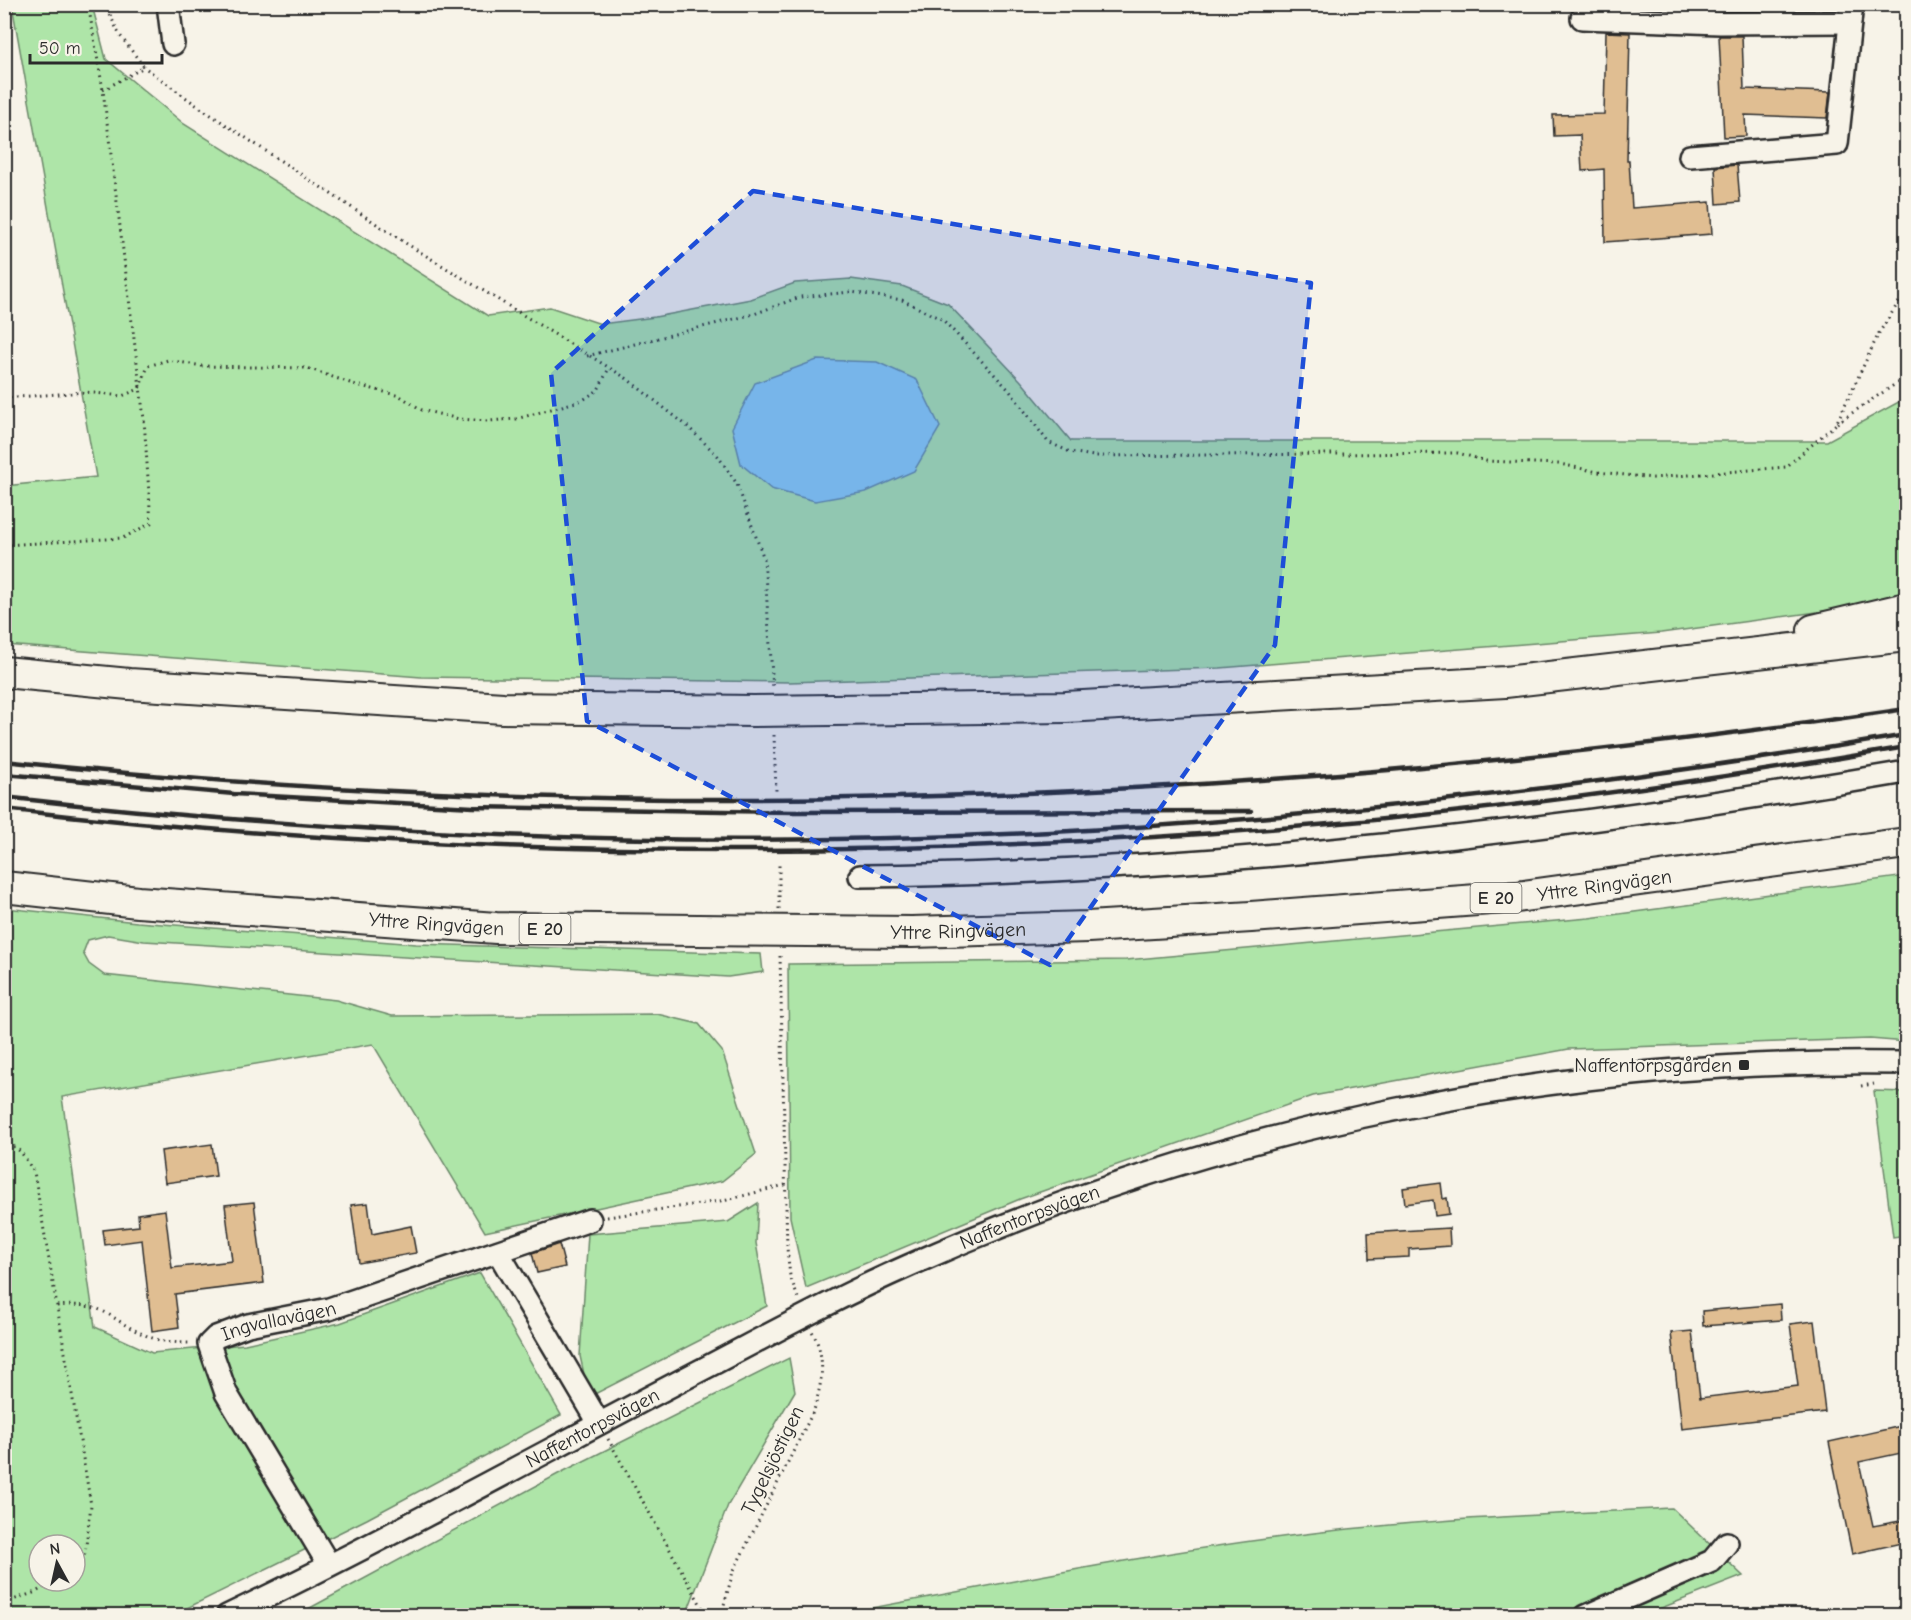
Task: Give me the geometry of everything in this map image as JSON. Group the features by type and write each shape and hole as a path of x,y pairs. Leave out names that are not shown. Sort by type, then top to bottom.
{"highway":[{"path":"1505,682 1818,629 1906,608"},
{"path":"4,672 129,684 503,708 754,711 1066,707 1505,682 1906,636"},
{"name":"Yttre Ringvägen","path":"4,887 138,902 496,928 912,932 1193,921 1517,897 1905,844"}],"street":[{"path":"168,4 173,44"},
{"path":"1582,18 1720,23 1851,13 1837,144 1690,156"},
{"path":"861,876 1202,860 1398,843 1602,820 1906,772"},
{"name":"Naffentorpsvägen","path":"227,1616 804,1316 906,1267 1069,1199 1187,1161 1336,1122 1470,1096 1632,1072 1744,1065 1906,1063"},
{"name":"Ingvallavägen","path":"329,1564 226,1393 209,1344 216,1337 248,1325 329,1309 590,1220"},
{"path":"498,1252 598,1423"},
{"path":"1586,1616 1712,1561 1727,1543"}],"path":[{"path":"4,545 123,537 151,523 152,506 103,90 88,4"},
{"path":"105,4 119,34 144,67 199,107 407,244 626,378 686,425 718,456 737,484 764,559 774,694"},
{"path":"103,90 144,67"},
{"path":"1836,424 1879,333 1906,291"},
{"path":"587,356 754,314 800,297 851,292 902,300 943,320 1009,390 1048,442 1070,452 1093,456 1458,453 1486,462 1560,464 1598,472 1653,478 1786,467 1836,424 1906,377"},
{"path":"4,398 86,392 122,396 139,389 148,366 168,360 202,366 307,368 353,384 400,396 422,410 459,418 488,421 516,419 583,400 598,390 609,368"},
{"path":"774,727 776,791"},
{"path":"779,862 779,920"},
{"name":"Tygelsjöstigen","path":"721,1616 733,1572 814,1410 822,1381 823,1362 817,1340 804,1316 790,1276 785,1185 780,956"},
{"path":"4,1139 21,1152 34,1172 91,1505 87,1538"},
{"path":"590,1220 727,1200 785,1185"},
{"path":"57,1306 100,1308 145,1335 170,1342 209,1344"},
{"path":"598,1423 707,1616"},
{"path":"4,1603 33,1593"}],"highlighted area":[{"path":"753,191 1311,283 1275,645 1050,965 587,721 551,373"}],"green space":[{"path":"12,5 92,5 106,59 184,124 488,316 550,307 601,324 655,317 751,299 795,283 851,279 902,286 948,304 1021,381 1071,441 1827,441 1906,398 1906,600 1661,633 1220,668 790,682 421,677 5,645 4,486 96,477"},
{"path":"1906,876 1906,1042 1870,1039 1569,1049 1313,1096 1020,1199 806,1288 790,1217 788,964 1126,960 1589,918"},
{"path":"5,908 137,922 416,944 761,954 763,972 728,977 144,941 108,935 88,940 83,953 89,964 104,975 336,1000 392,1016 657,1014 699,1024 722,1051 756,1154 722,1181 485,1232 373,1044 62,1097 95,1327 152,1353 245,1344 340,1323 480,1273 561,1415 367,1519 173,1615 5,1616"},
{"path":"1874,1091 1906,1092 1906,1235 1893,1237"},
{"path":"758,1203 756,1243 767,1306 589,1397 580,1356 588,1234 728,1222"},
{"path":"789,1358 795,1391 728,1505 686,1615 297,1615 560,1473"},
{"path":"1672,1508 1743,1576 1641,1616 830,1616 1071,1570 1314,1533 1448,1521"}],"water":[{"path":"817,360 877,362 917,380 940,427 914,471 866,492 815,501 771,489 741,464 732,428 755,383"}],"building":[{"path":"1606,32 1630,33 1627,161 1629,161 1632,208 1710,202 1712,234 1605,242 1604,169 1582,171 1580,135 1554,136 1553,115 1604,114"},
{"path":"1719,36 1742,36 1744,89 1830,92 1827,118 1745,115 1746,136 1724,137"},
{"path":"1737,165 1740,202 1717,204 1715,167"},
{"path":"212,1144 216,1176 165,1183 161,1151"},
{"path":"1441,1183 1443,1199 1447,1198 1449,1214 1435,1216 1433,1200 1405,1204 1403,1188"},
{"path":"254,1202 264,1283 175,1294 179,1327 152,1331 142,1240 105,1245 103,1230 139,1226 138,1214 165,1210 172,1268 232,1261 225,1205"},
{"path":"368,1203 372,1234 411,1226 416,1253 359,1263 351,1205"},
{"path":"1449,1228 1450,1246 1409,1249 1409,1257 1369,1259 1368,1233"},
{"path":"559,1244 565,1267 537,1273 532,1253"},
{"path":"1780,1304 1781,1320 1703,1326 1702,1311"},
{"path":"1814,1321 1825,1412 1682,1429 1671,1333 1692,1331 1700,1398 1798,1386 1790,1324"},
{"path":"1906,1425 1906,1452 1859,1462 1873,1526 1906,1520 1906,1542 1852,1554 1829,1442"}],"railway":[{"path":"4,761 242,782 480,795 718,799 957,795 1195,784 1433,766 1670,741 1906,709"},
{"path":"4,797 155,813 308,825 460,833 765,840 918,837 1070,831 1307,814 1565,786 1906,735"},
{"path":"4,809 175,826 346,839 689,850 861,849 1203,834 1374,820 1508,806 1641,788 1906,747"},
{"path":"4,774 234,794 473,807 793,812 1251,811"}],"place":[{"name":"Naffentorpsgården","path":"1744,1065"}]}
